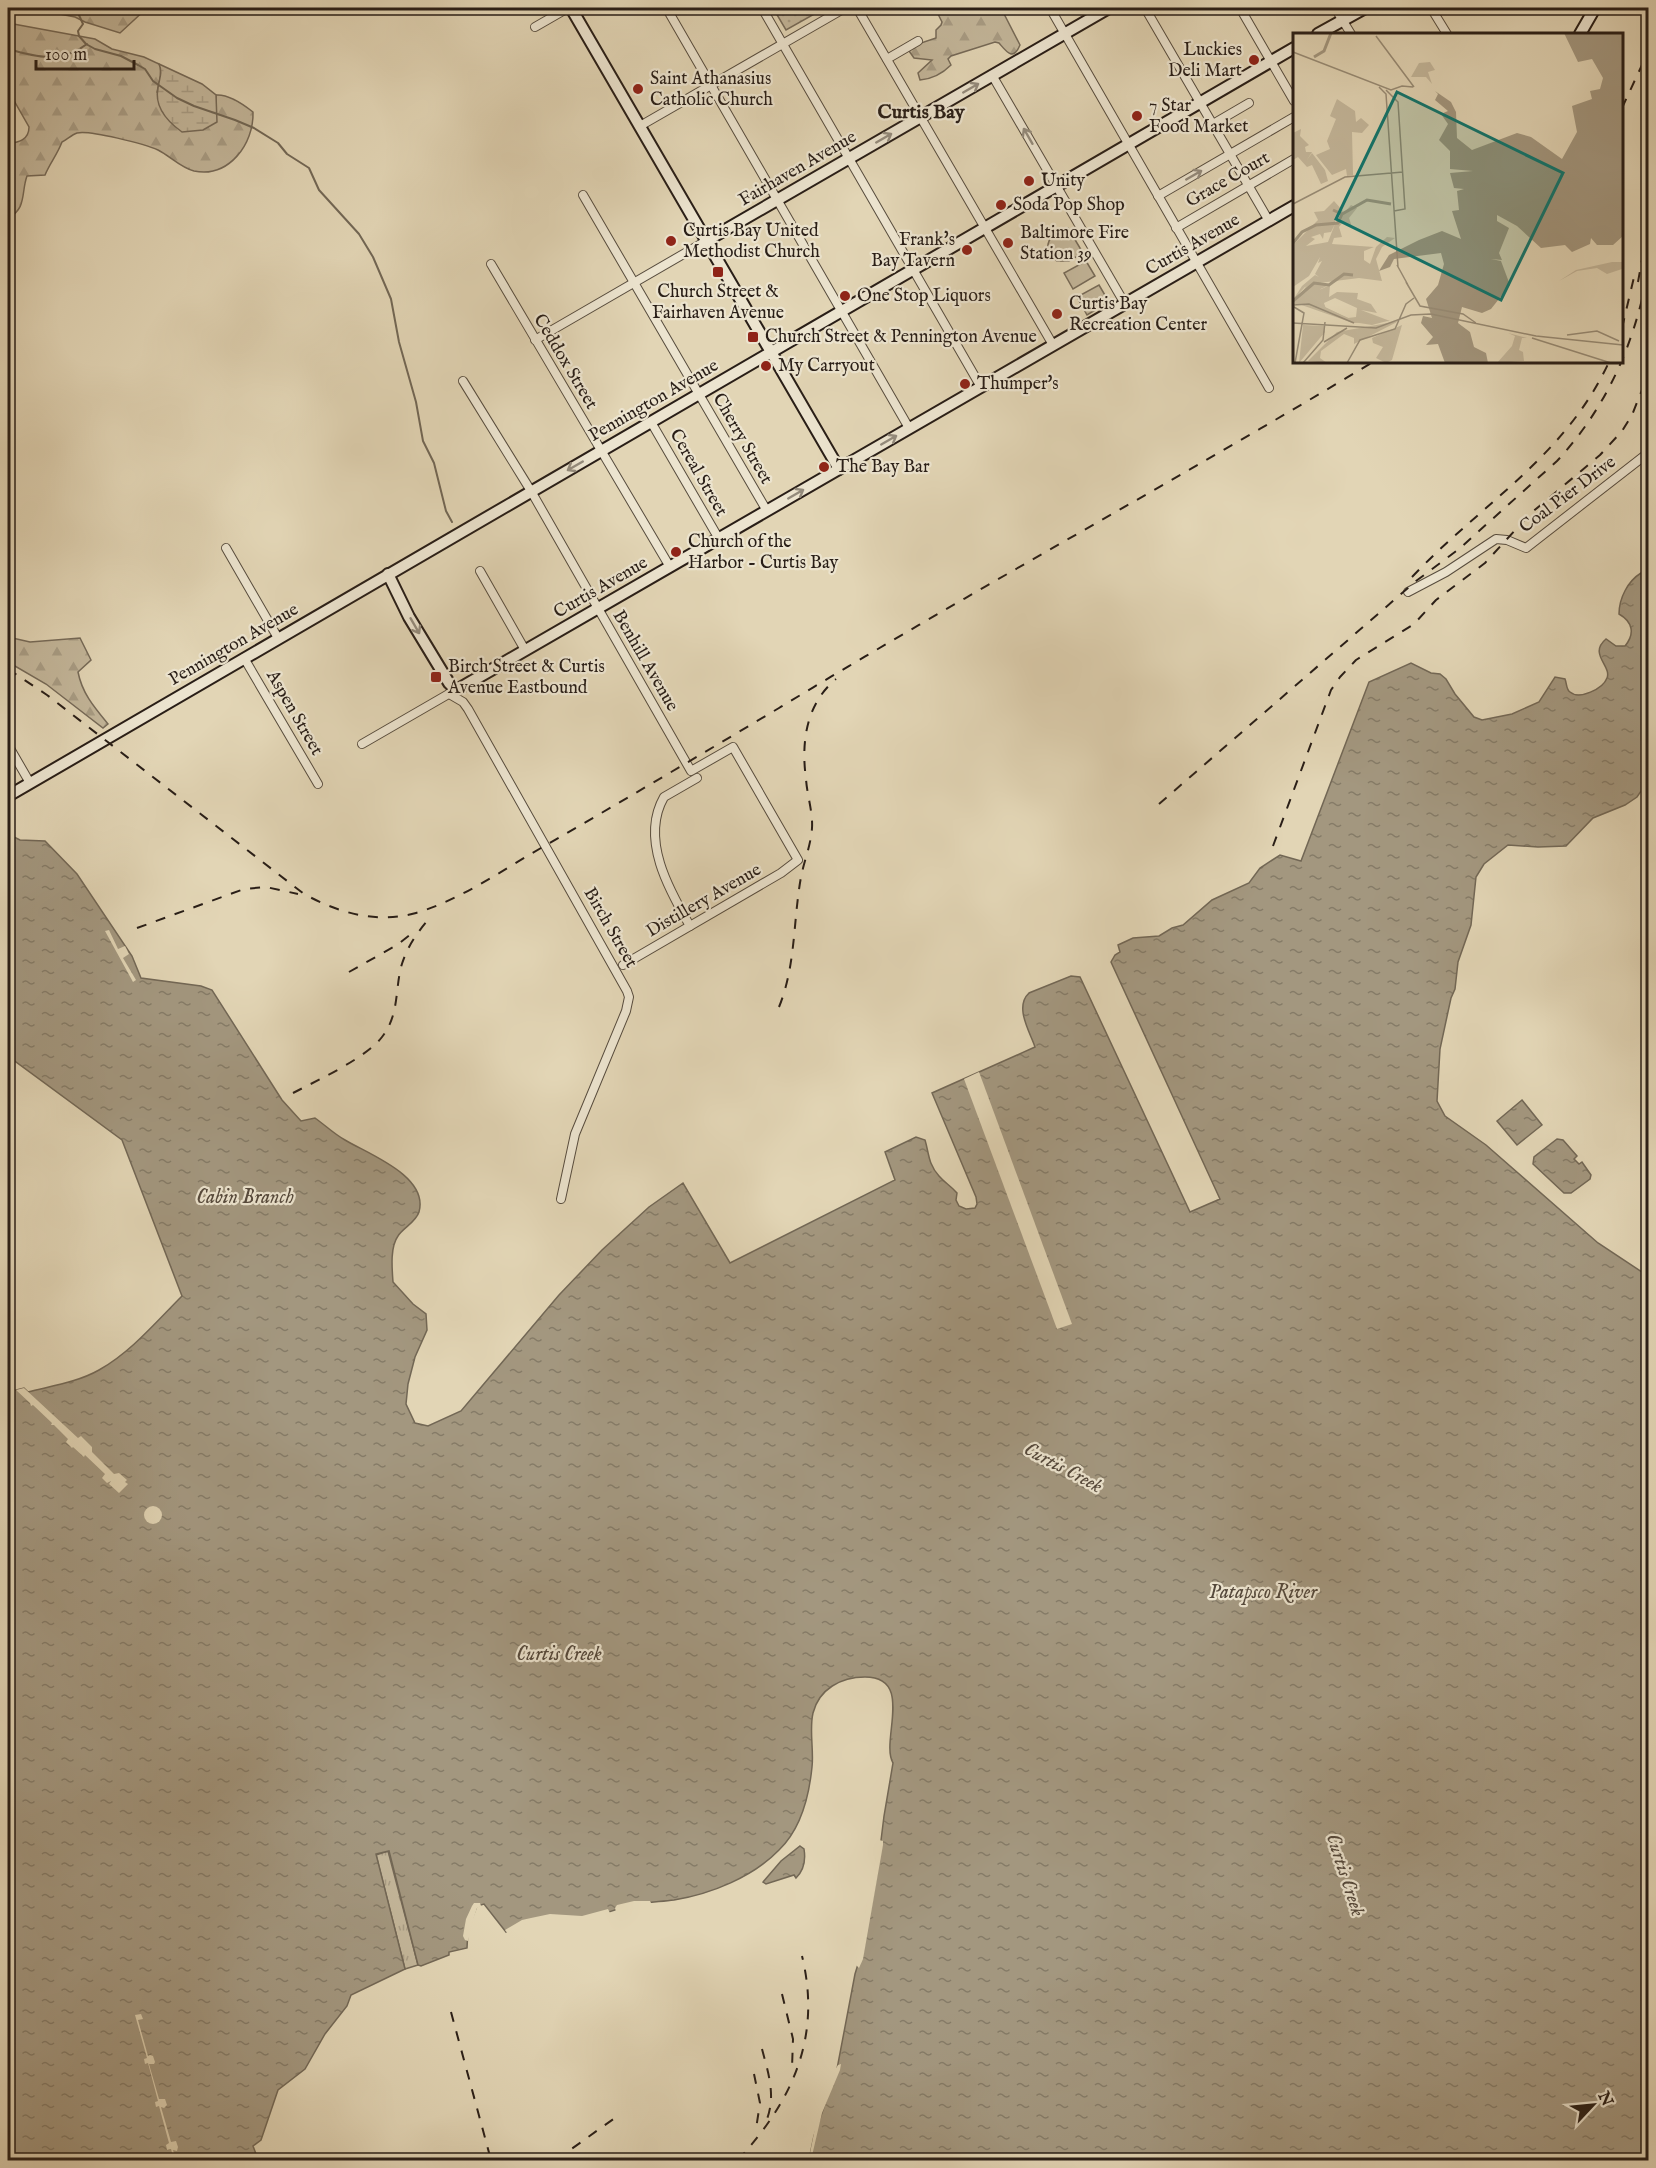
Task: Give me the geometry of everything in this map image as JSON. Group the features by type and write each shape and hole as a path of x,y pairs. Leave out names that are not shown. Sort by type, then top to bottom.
{"main road":[{"path":"569,8 640,126 838,469"},
{"name":"Fairhaven Avenue","path":"706,241 1109,8"},
{"path":"1320,33 1365,8"},
{"path":"1581,33 1596,8"},
{"name":"Pennington Avenue","path":"8,796 1293,49"},
{"name":"Curtis Avenue","path":"453,691 464,687 1293,207"},
{"path":"398,594 393,580 395,576 475,524"},
{"name":"Birch Street","path":"388,574 453,691"},
{"name":"Pennington Avenue","path":"8,788 30,783"}],"street":[{"path":"535,27 569,8"},
{"path":"762,8 981,387"},
{"path":"640,126 845,8"},
{"path":"857,8 1053,345"},
{"path":"1050,8 1269,388"},
{"path":"1145,8 1269,221"},
{"path":"1240,8 1293,99"},
{"path":"1335,8 1350,33"},
{"path":"1431,8 1446,33"},
{"path":"667,9 909,428"},
{"path":"887,59 918,41"},
{"path":"992,75 1125,304"},
{"path":"1213,124 1249,103"},
{"path":"1158,196 1293,118"},
{"name":"Grace Court","path":"1176,228 1293,160"},
{"name":"Cherry Street","path":"583,195 767,511"},
{"name":"Fairhaven Avenue","path":"535,340 706,241"},
{"name":"Ceddox Street","path":"491,264 670,567"},
{"name":"Benhill Avenue","path":"463,381 531,491 691,771 733,747 798,860"},
{"name":"Cereal Street","path":"651,422 719,539"},
{"name":"Coal Pier Drive","path":"1408,592 1446,572 1496,539 1508,540 1526,548 1648,453"},
{"path":"226,548 278,638"},
{"path":"480,571 525,650"},
{"name":"Aspen Street","path":"244,658 318,784"},
{"name":"Curtis Avenue","path":"362,744 453,691"},
{"name":"Birch Street","path":"453,691 468,709 629,997 626,1011 575,1134 561,1199"},
{"path":"8,745 30,783"},
{"path":"690,926 669,890 663,875 656,842 657,822 664,797 696,778"},
{"name":"Distillery Avenue","path":"623,965 781,873 798,860"}],"green space":[{"path":"29,8 147,8 120,33 75,17"},
{"path":"773,8 825,8 786,30"},
{"path":"935,8 1001,8 1020,45 1012,54 995,42 951,56 948,59 951,65 944,71 920,80 918,73 932,60 914,58 909,51 912,46 936,38 936,30 942,22"},
{"path":"8,23 95,39 112,49 144,57 159,64 162,70 157,92 216,122 216,95 236,100 253,112 249,136 244,147 228,164 218,169 207,172 194,171 151,147 105,135 77,133 62,142 45,175 27,176 21,205 8,218 8,144 25,138 29,127 8,90"},
{"path":"159,64 202,84 216,95 217,122 203,130 182,132 172,124 163,113 158,101 161,73"},
{"path":"1068,228 1083,253 1069,261 1057,261 1049,251 1049,241 1056,232"},
{"path":"1086,261 1095,276 1073,289 1064,273"},
{"path":"1099,285 1109,302 1087,315 1077,297"},
{"path":"8,637 30,642 80,638 91,660 78,672 82,687 108,724 103,728 46,684 8,662"},
{"path":"388,1851 418,1965 405,1969 376,1855"}],"water":[{"name":"Patapsco River","path":"1641,573 1648,573 1648,781 1637,797 1625,805 1593,818 1566,846 1508,845 1484,864 1476,877 1471,925 1458,962 1455,989 1440,1049 1437,1101 1445,1116 1486,1145 1598,1243 1648,1276 1648,2160 809,2160 814,2136 837,2069 855,1974 863,1948 877,1873 893,1763 890,1740 893,1712 889,1687 880,1680 865,1677 848,1679 832,1686 820,1697 816,1705 812,1720 809,1790 803,1812 787,1842 769,1860 717,1889 674,1900 634,1905 590,1917 534,1919 523,1922 506,1932 484,1904 477,1906 468,1929 467,1948 449,1952 449,1955 421,1966 418,1965 389,1851 376,1854 405,1969 351,1995 347,2006 325,2034 305,2069 278,2090 261,2140 253,2146 256,2154 252,2160 8,2160 8,1392 24,1388 28,1392 55,1386 99,1370 132,1346 182,1296 122,1140 8,1056 8,834 20,840 45,841 77,874 132,956 141,978 201,986 212,990 282,1100 301,1121 315,1118 341,1138 394,1168 415,1188 420,1199 419,1212 395,1241 392,1270 393,1282 413,1304 426,1314 427,1330 415,1357 406,1404 415,1423 428,1426 461,1411 559,1295 602,1250 649,1207 683,1183 730,1263 895,1180 885,1152 916,1137 925,1140 935,1172 957,1193 956,1200 959,1206 966,1209 975,1208 976,1197 932,1093 1035,1047 1024,1020 1025,999 1029,993 1071,976 1080,977 1190,1212 1220,1199 1111,962 1120,952 1118,945 1133,938 1159,936 1172,928 1183,925 1212,900 1249,883 1260,868 1280,855 1301,861 1369,682 1411,663 1431,673 1440,674 1474,717 1482,720 1512,714 1539,702 1555,677 1565,679 1570,692 1579,695 1601,686 1608,673 1600,655 1601,644 1606,639 1616,646 1625,646 1628,642 1631,633 1630,624 1619,614 1619,608 1628,585"},
{"path":"1522,1100 1542,1125 1517,1145 1497,1121"},
{"path":"1557,1139 1563,1140 1577,1156 1574,1159 1579,1164 1582,1162 1591,1175 1590,1179 1571,1193 1564,1193 1533,1164 1534,1157"},
{"path":"800,1846 804,1849 804,1861 803,1868 796,1878 794,1875 766,1884 763,1882 781,1861"}],"pier":[{"path":"109,930 118,949 125,946 129,954 123,958 136,980 133,982 105,931"},
{"path":"979,1072 1072,1324 1057,1329 964,1079"},
{"path":"24,1388 78,1438 81,1436 92,1447 92,1452 114,1474 119,1473 127,1480 125,1482 128,1484 119,1493 109,1484 111,1481 107,1483 102,1478 105,1474 85,1455 84,1457 72,1448 66,1442 68,1439 16,1390"},
{"path":"153,1506 159,1509 162,1515 159,1521 153,1524 147,1521 144,1515 147,1509"},
{"path":"879,1840 883,1841 883,1845 863,1959 859,1968 856,1960"},
{"path":"634,1901 650,1901 652,1905 616,1912 617,1905"},
{"path":"474,1903 480,1903 481,1906 477,1908 468,1941 463,1936 466,1919"},
{"path":"608,1909 611,1915 607,1917 591,1920 552,1919 526,1924 508,1934 505,1930 522,1920 550,1914 582,1916"},
{"path":"141,2014 143,2019 138,2020 148,2056 153,2056 155,2062 149,2064 159,2099 165,2099 167,2105 164,2108 161,2107 171,2142 176,2141 178,2147 177,2151 173,2150 176,2160 174,2160 171,2149 167,2150 166,2145 169,2143 159,2106 156,2107 155,2102 158,2101 148,2063 145,2064 144,2059 147,2058 135,2015"},
{"path":"841,2064 822,2113 811,2160 806,2160 810,2153 818,2113 835,2070"}],"waterway":[{"path":"79,8 78,13 83,24 78,31 86,44 95,49 121,56 145,69 153,81 177,98 254,128 278,143 287,154 309,168 319,190 359,234 373,257 391,299 423,441 434,463 446,511 452,522"},
{"path":"8,49 48,57 68,54 87,44"}],"railway":[{"path":"1623,106 1648,52"},
{"path":"1638,282 1648,226"},
{"path":"1623,358 1635,323 1648,271"},
{"path":"1623,324 1635,273"},
{"path":"8,669 47,695 304,894 331,907 358,915 387,917 416,913 448,901 480,884 927,620 1371,363"},
{"path":"1412,577 1546,452 1570,425 1591,395 1608,363"},
{"path":"1159,804 1416,581 1459,549 1557,461 1590,419 1621,363"},
{"path":"1273,846 1331,690 1340,677 1356,660 1414,624 1436,600 1485,563 1530,514 1600,455 1622,431 1632,415 1648,375"},
{"path":"779,1007 791,959 798,893 812,828 805,765 805,738 818,700 836,679"},
{"path":"137,928 244,889 266,887 298,894"},
{"path":"293,1093 353,1061 382,1037 394,1012 403,960 412,942 428,920"},
{"path":"349,972 397,945 415,931"},
{"path":"738,2160 774,2115 798,2067 805,2041 808,2014 807,1986 802,1956"},
{"path":"782,1994 793,2039 792,2068"},
{"path":"451,2012 491,2160"},
{"path":"762,2049 771,2092 767,2119"},
{"path":"754,2074 760,2103 756,2129"},
{"path":"556,2160 619,2115"}],"place":[{"name":"Luckies Deli Mart","path":"1254,60"},
{"name":"Saint Athanasius Catholic Church","path":"638,89"},
{"name":"7 Star Food Market","path":"1137,116"},
{"name":"Unity","path":"1029,181"},
{"name":"Soda Pop Shop","path":"1001,205"},
{"name":"Curtis Bay United Methodist Church","path":"671,241"},
{"name":"Baltimore Fire Station 39","path":"1008,243"},
{"name":"Frank's Bay Tavern","path":"967,250"},
{"name":"Church Street & Fairhaven Avenue","path":"718,272"},
{"name":"One Stop Liquors","path":"845,296"},
{"name":"Curtis Bay Recreation Center","path":"1057,314"},
{"name":"Church Street & Pennington Avenue","path":"753,337"},
{"name":"My Carryout","path":"766,366"},
{"name":"Thumper's","path":"965,384"},
{"name":"The Bay Bar","path":"824,467"},
{"name":"Church of the Harbor - Curtis Bay","path":"676,552"},
{"name":"Birch Street & Curtis Avenue Eastbound","path":"436,677"}],"district":[{"name":"Curtis Bay","path":"921,112"}],"water label":[{"name":"Cabin Branch","path":"245,1197"},
{"name":"Curtis Creek","path":"1063,1468"},
{"name":"Curtis Creek","path":"559,1654"},
{"name":"Curtis Creek","path":"1345,1875"}]}
